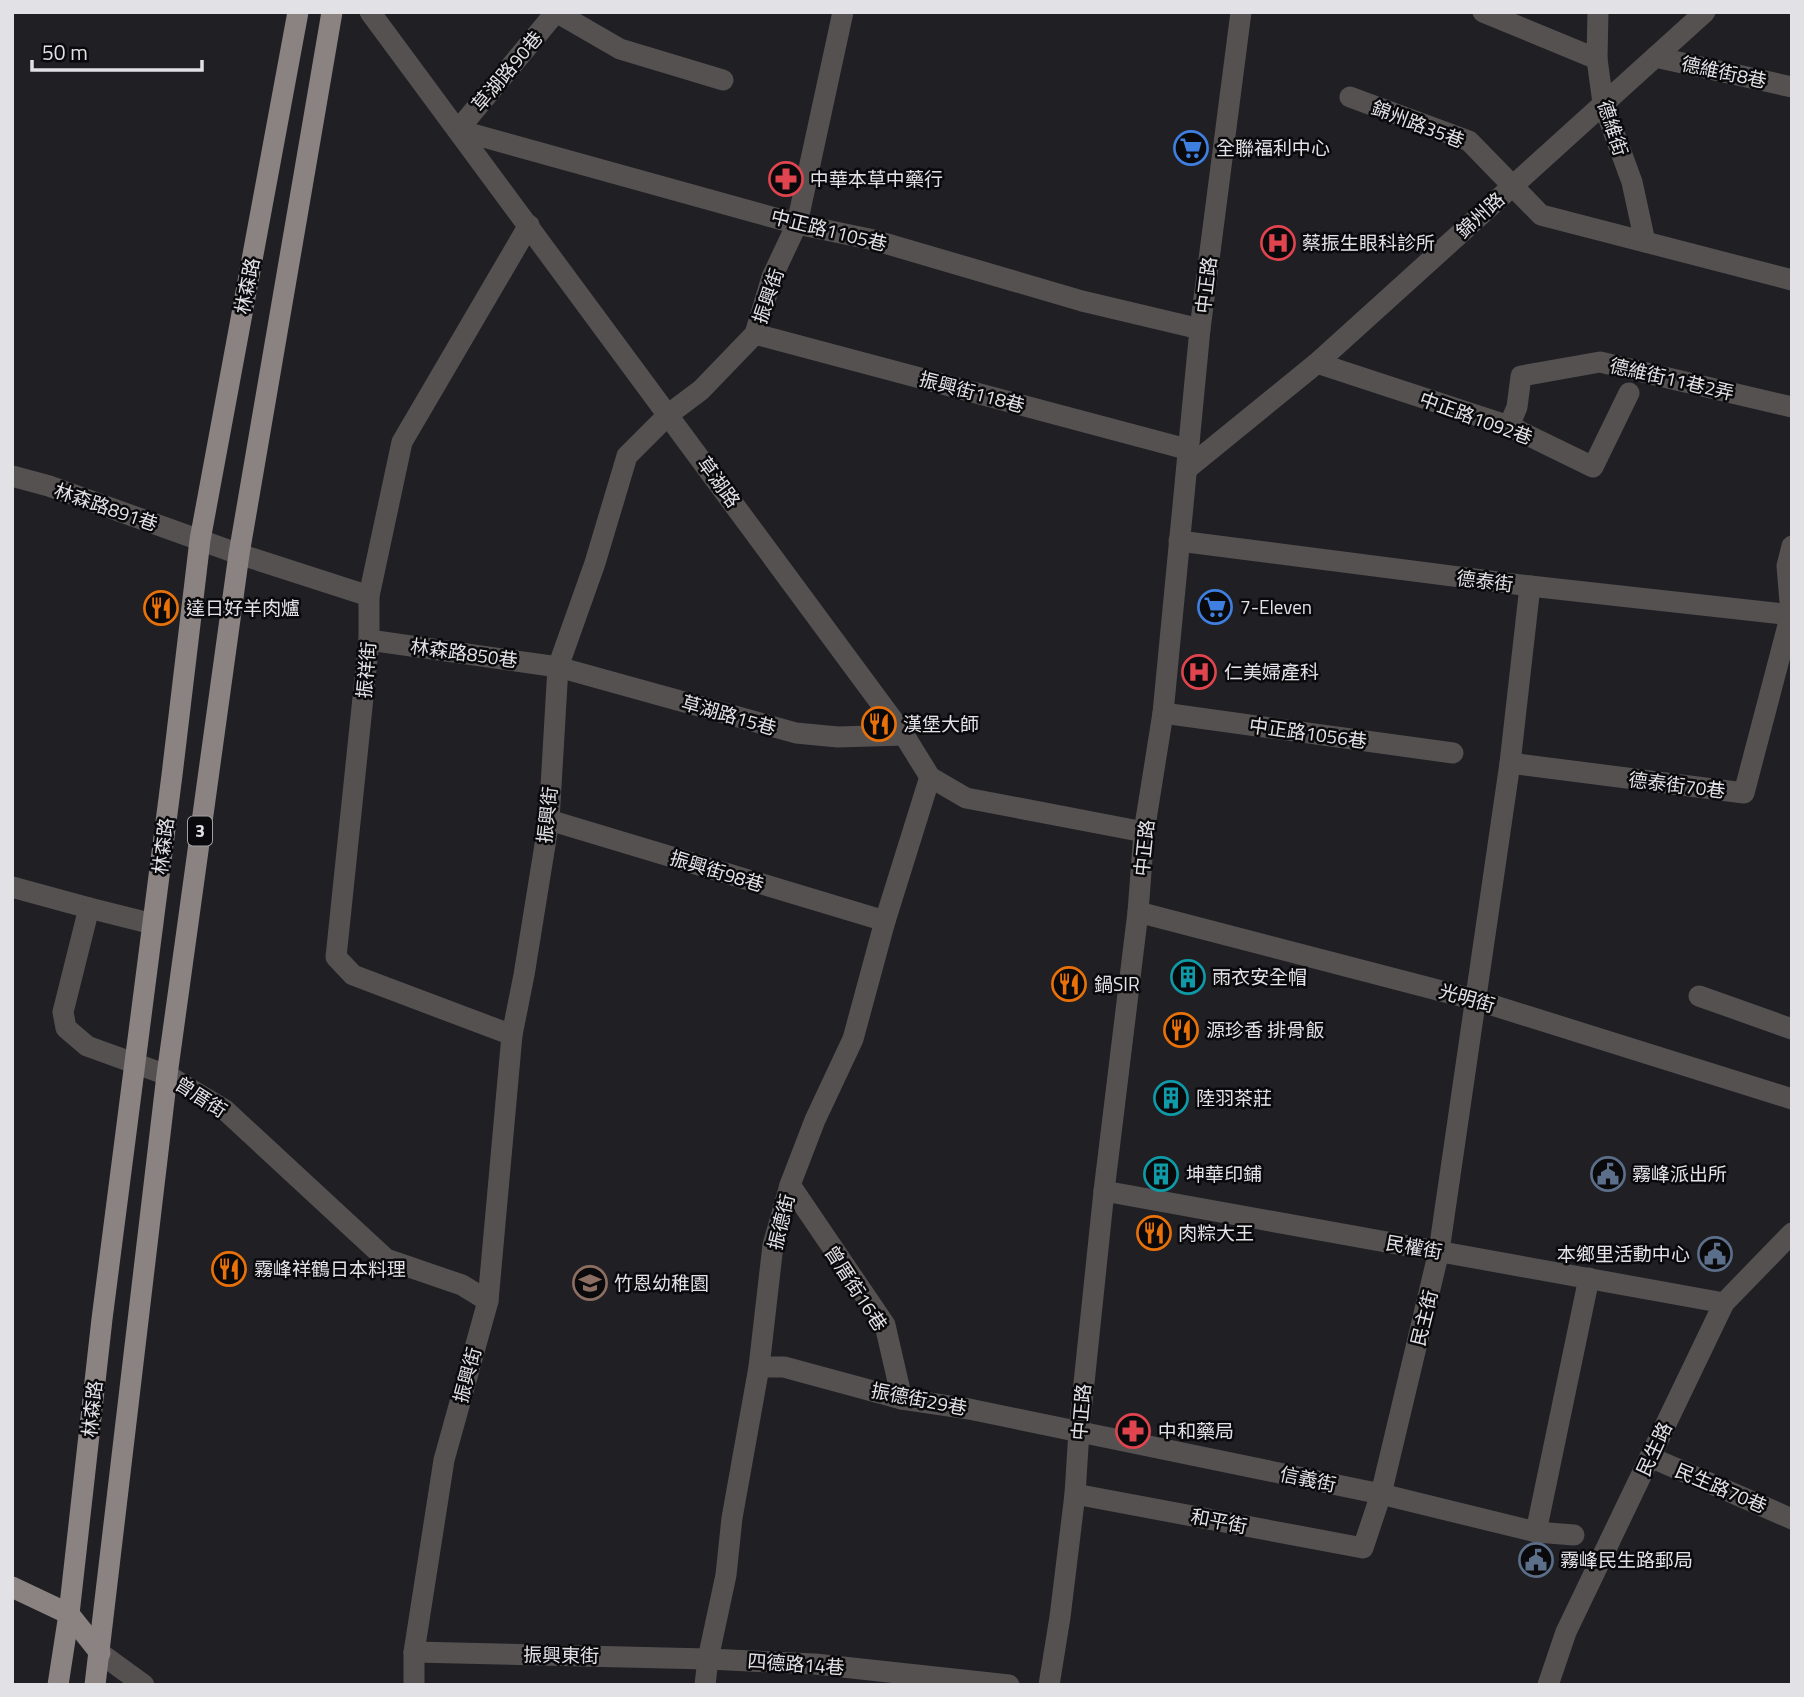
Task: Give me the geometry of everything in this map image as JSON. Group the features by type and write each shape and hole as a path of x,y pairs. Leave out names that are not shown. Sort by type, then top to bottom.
{"main road":[{"name":"林森路","path":"58,1685 69,1614 102,1319 200,540 298,12"},
{"name":"林森路","path":"95,1685 167,1075 239,554 331,12"},
{"path":"12,1587 69,1614 100,1653"}],"street":[{"name":"草湖路","path":"370,12 904,734 930,777 966,798 1144,832"},
{"path":"556,12 620,49 723,80"},
{"name":"草湖路90巷","path":"458,130 556,12"},
{"name":"振興街","path":"414,1685 414,1652 444,1460 488,1301 512,1035 548,820 558,667 595,563 626,456 669,414 701,390 755,334 772,276 797,224 843,12"},
{"name":"中正路","path":"1049,1685 1075,1494 1104,1191 1138,912 1144,832 1163,713 1200,330 1241,12"},
{"path":"1483,12 1597,59"},
{"name":"德維街","path":"1598,12 1597,59 1603,103 1632,182 1645,242"},
{"name":"錦州路","path":"1189,459 1317,363 1705,12"},
{"name":"德維街8巷","path":"1655,57 1792,87"},
{"name":"錦州路35巷","path":"1350,97 1469,141 1514,185"},
{"name":"中正路1105巷","path":"458,130 797,224 874,240 1082,301 1200,330"},
{"path":"1514,185 1541,215 1792,280"},
{"name":"振祥街","path":"512,1035 353,975 336,957 369,640 369,596 402,442 529,225"},
{"name":"振興街118巷","path":"755,334 1189,459"},
{"name":"德維街11巷2弄","path":"1509,426 1517,407 1521,376 1600,362 1792,407"},
{"name":"中正路1092巷","path":"1317,363 1509,426 1593,467 1629,393"},
{"name":"林森路891巷","path":"12,476 49,486 239,554"},
{"name":"德泰街","path":"1179,541 1530,586 1791,615"},
{"path":"1791,615 1787,566 1792,546"},
{"path":"239,554 369,596"},
{"name":"民主街","path":"1363,1548 1381,1494 1440,1251 1510,763 1530,586"},
{"name":"德泰街70巷","path":"1510,763 1744,793 1791,615"},
{"name":"林森路850巷","path":"369,640 558,667"},
{"name":"草湖路15巷","path":"558,667 796,733 838,737 904,734"},
{"name":"中正路1056巷","path":"1163,713 1453,753"},
{"name":"振德街","path":"705,1685 726,1574 732,1518 759,1367 773,1245 790,1185 815,1119 853,1039 885,921 930,777"},
{"name":"振興街98巷","path":"548,820 885,921"},
{"path":"12,887 153,924"},
{"name":"曾厝街","path":"89,908 64,1012 66,1028 87,1046 167,1075 225,1111 386,1259 463,1285 488,1301"},
{"name":"光明街","path":"1138,912 1476,1000 1792,1099"},
{"path":"1699,996 1792,1029"},
{"name":"曾厝街16巷","path":"790,1185 885,1325 902,1399"},
{"name":"民權街","path":"1104,1191 1724,1303"},
{"name":"民生路","path":"1548,1685 1566,1632 1724,1303 1792,1233"},
{"path":"1536,1532 1589,1278"},
{"name":"振德街29巷","path":"759,1367 784,1367 902,1399 1079,1431"},
{"name":"信義街","path":"1079,1431 1381,1494 1536,1532 1574,1535"},
{"name":"民生路70巷","path":"1650,1457 1792,1519"},
{"name":"和平街","path":"1075,1494 1363,1548"},
{"name":"振興東街","path":"414,1652 708,1659"},
{"path":"100,1653 144,1685"},
{"name":"四德路14巷","path":"708,1659 877,1669 1009,1685"}],"place":[{"name":"全聯福利中心","path":"1191,148"},
{"name":"中華本草中藥行","path":"786,179"},
{"name":"蔡振生眼科診所","path":"1278,243"},
{"name":"7-Eleven","path":"1215,607"},
{"name":"達日好羊肉爐","path":"161,608"},
{"name":"仁美婦產科","path":"1199,672"},
{"name":"漢堡大師","path":"879,724"},
{"name":"雨衣安全帽","path":"1188,977"},
{"name":"鍋SIR","path":"1069,984"},
{"name":"源珍香 排骨飯","path":"1181,1030"},
{"name":"陸羽茶莊","path":"1171,1098"},
{"name":"坤華印鋪","path":"1161,1174"},
{"name":"霧峰派出所","path":"1608,1174"},
{"name":"肉粽大王","path":"1154,1233"},
{"name":"本鄉里活動中心","path":"1715,1254"},
{"name":"霧峰祥鶴日本料理","path":"229,1269"},
{"name":"竹恩幼稚園","path":"590,1283"},
{"name":"中和藥局","path":"1133,1431"},
{"name":"霧峰民生路郵局","path":"1536,1560"}]}
